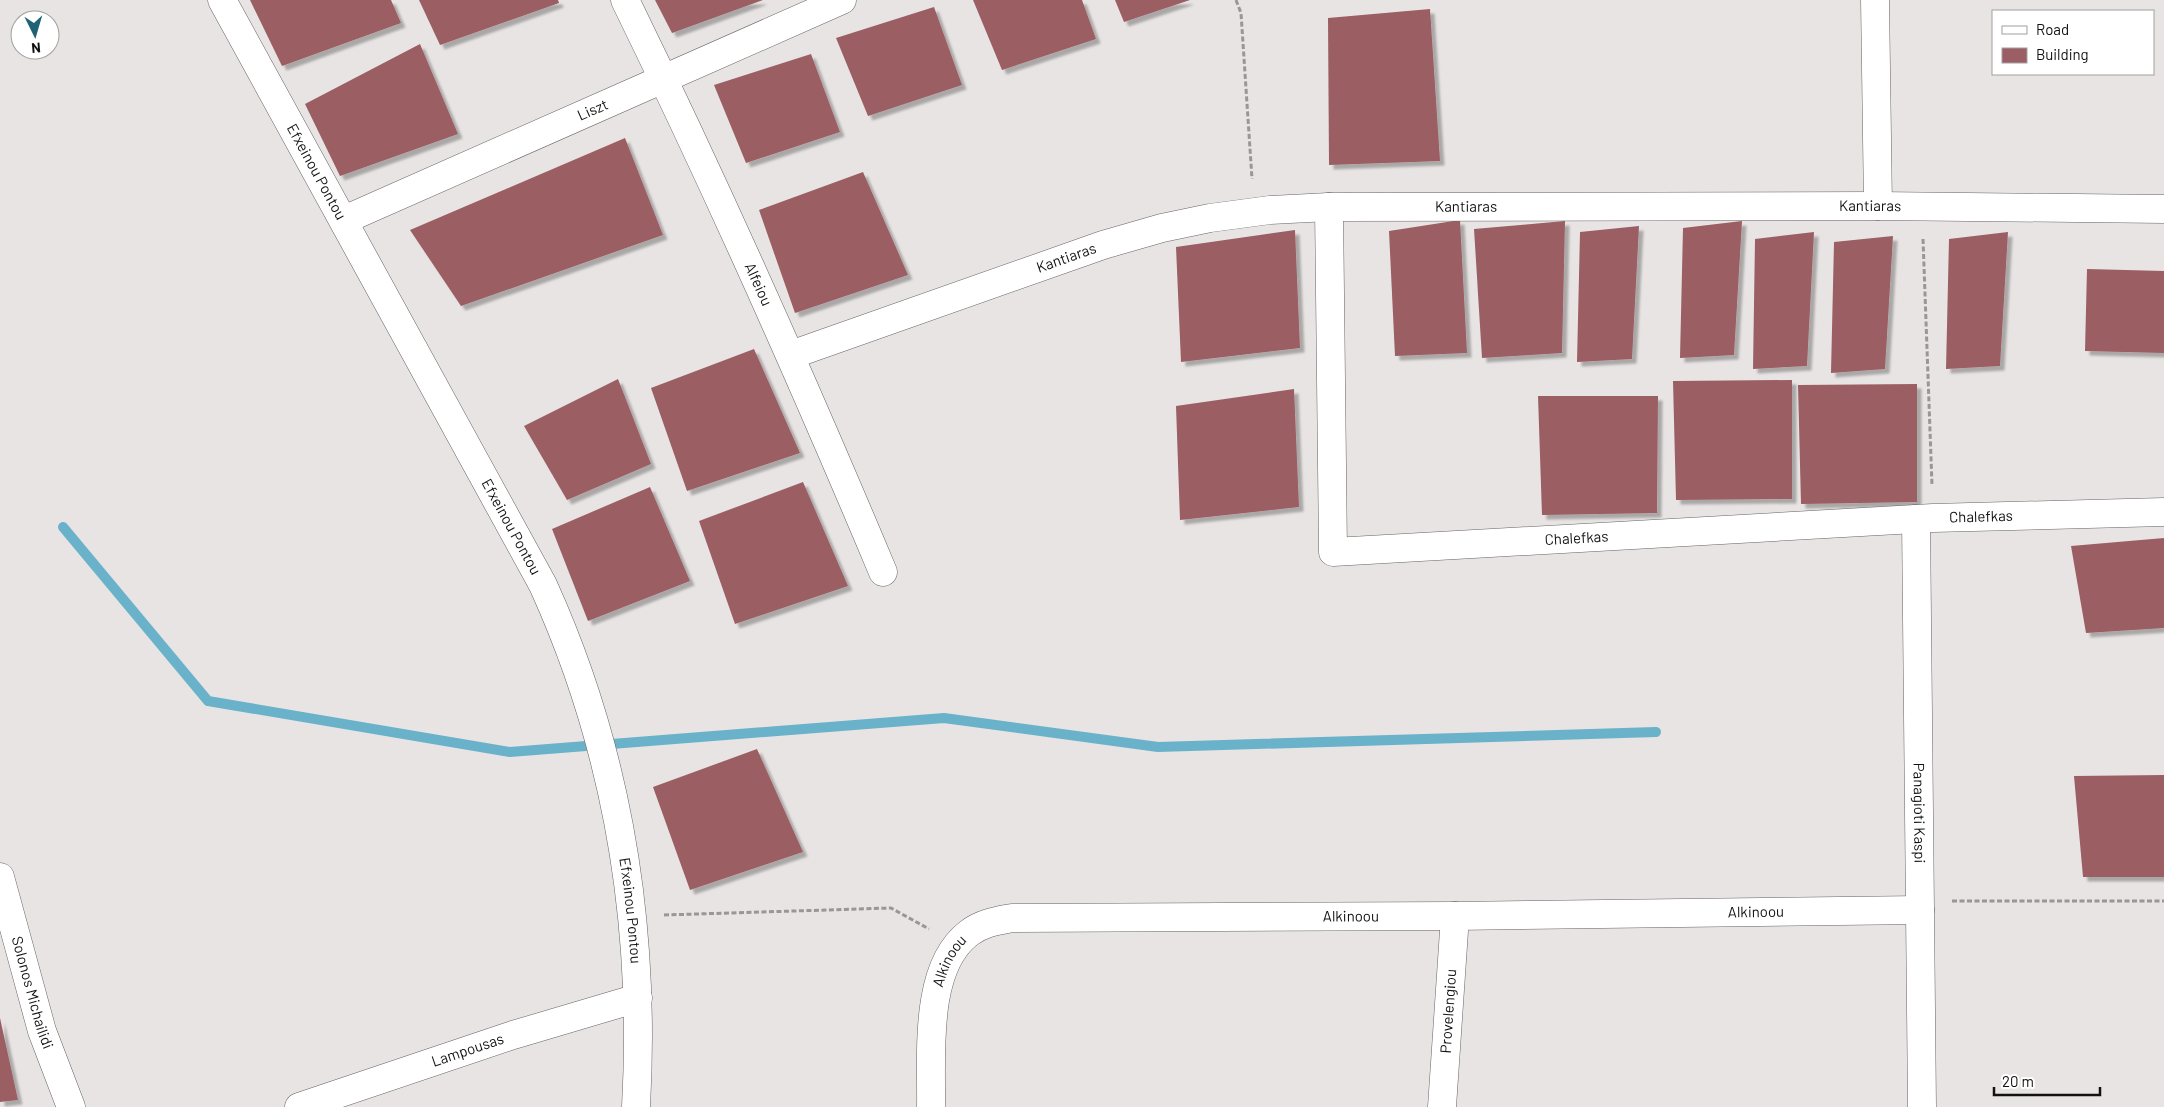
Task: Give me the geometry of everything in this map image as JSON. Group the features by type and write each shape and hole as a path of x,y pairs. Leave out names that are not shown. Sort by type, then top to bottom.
{"street":[{"name":"Efxeinou Pontou","path":"222,0 543,585 562,628 596,724 607,768 633,916 638,998 636,1107"},
{"name":"Alfeiou","path":"625,0 792,356 884,572"},
{"name":"Liszt","path":"344,220 842,0"},
{"path":"1875,0 1878,206"},
{"name":"Kantiaras","path":"792,356 1103,245 1162,228 1254,212 1329,207 1922,206 2164,209"},
{"name":"Chalefkas","path":"1329,207 1333,552 1924,518 2164,512"},
{"name":"Panagioti Kaspi","path":"1922,1107 1920,906 1924,518"},
{"name":"Solonos Michailidi","path":"0,877 42,1032 71,1107"},
{"name":"Alkinoou","path":"931,1107 933,1014 936,996 947,961 957,944 968,933 993,921 1012,918 1455,916 1920,906"},
{"name":"Provelengiou","path":"1442,1107 1455,916"},
{"name":"Lampousas","path":"299,1107 513,1035 638,998"}],"path":[{"path":"1236,0 1241,13 1254,212"},
{"path":"1922,206 1924,518"},
{"path":"1920,906 2164,901"},
{"path":"633,916 891,908 957,944"}],"building":[{"path":"250,0 391,0 401,23 282,66"},
{"path":"419,0 558,0 559,3 440,45"},
{"path":"655,0 763,0 672,33"},
{"path":"973,0 1082,0 1096,39 1002,70"},
{"path":"1115,0 1190,0 1124,22"},
{"path":"934,7 962,85 868,116 836,38"},
{"path":"1430,9 1440,161 1329,165 1328,18"},
{"path":"420,44 458,134 340,176 305,104"},
{"path":"811,54 840,132 746,163 714,85"},
{"path":"625,138 663,235 461,306 410,230"},
{"path":"863,172 908,275 795,313 759,210"},
{"path":"1460,220 1467,353 1395,356 1389,231"},
{"path":"1565,221 1562,353 1482,358 1474,229"},
{"path":"1742,221 1734,355 1680,358 1683,228"},
{"path":"1639,226 1632,359 1577,362 1580,232"},
{"path":"1295,230 1300,348 1181,362 1176,247"},
{"path":"1814,232 1807,366 1753,369 1755,239"},
{"path":"2008,232 2000,366 1946,369 1949,239"},
{"path":"1893,236 1885,369 1831,373 1834,242"},
{"path":"2087,269 2164,271 2164,353 2085,351"},
{"path":"754,349 800,453 687,491 651,388"},
{"path":"618,379 651,464 567,500 524,426"},
{"path":"1792,380 1792,499 1676,500 1673,381"},
{"path":"1917,384 1917,502 1801,504 1798,385"},
{"path":"1294,389 1299,507 1180,520 1176,406"},
{"path":"1538,396 1658,396 1657,513 1542,515"},
{"path":"803,482 848,586 735,624 699,521"},
{"path":"650,487 690,581 588,621 552,529"},
{"path":"2164,538 2164,628 2086,633 2071,546"},
{"path":"757,749 803,852 690,890 653,787"},
{"path":"2164,775 2164,877 2083,877 2074,776"},
{"path":"0,1018 18,1100 0,1102"}],"waterway":[{"path":"63,527 208,701 510,752 944,718 1158,747 1656,732"}]}
